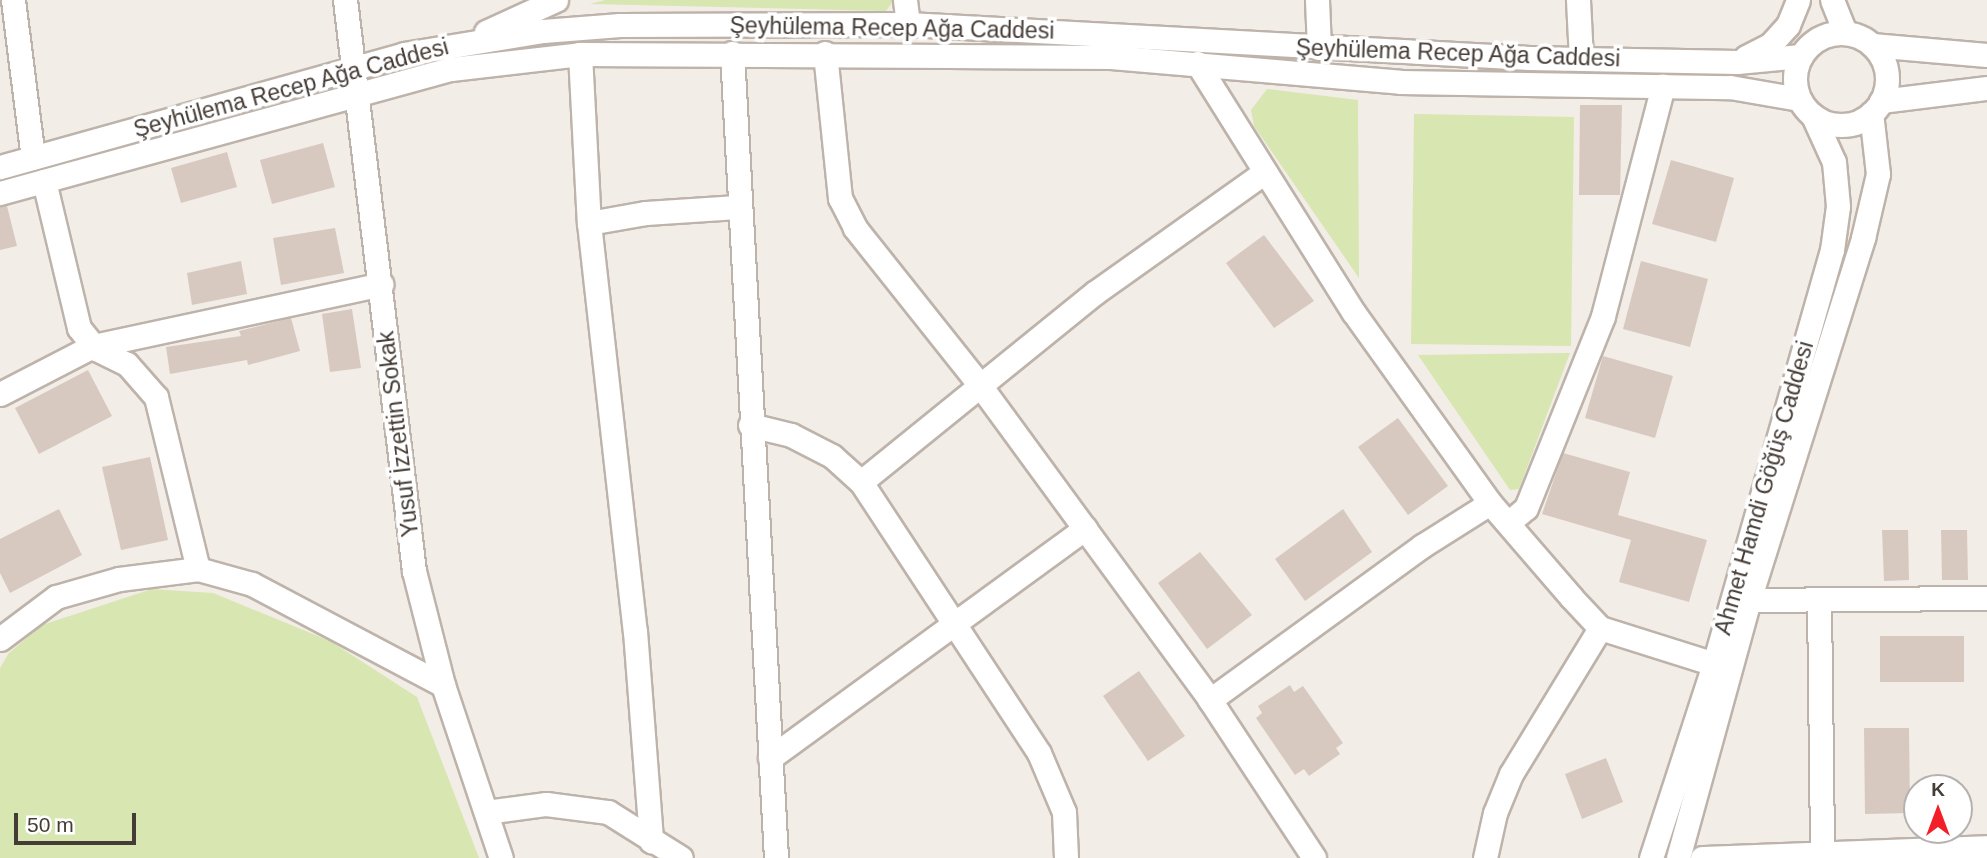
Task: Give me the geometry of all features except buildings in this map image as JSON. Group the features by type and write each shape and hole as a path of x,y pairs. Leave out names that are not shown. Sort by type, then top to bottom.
{"street":[{"path":"13,0 33,158"},
{"name":"Yusuf İzzettin Sokak","path":"345,0 414,571 443,685 501,858"},
{"path":"464,42 556,0"},
{"path":"905,0 908,23"},
{"path":"1317,0 1319,48"},
{"path":"1578,0 1581,59"},
{"path":"1798,0 1803,53 1795,77 1806,107 1843,125 1876,107 1987,88"},
{"path":"1737,62 1770,45 1788,25 1798,0"},
{"path":"1832,0 1845,33"},
{"name":"Şeyhülema Recep Ağa Caddesi","path":"0,167 352,68 464,42 620,25 908,23 1195,37 1319,48 1581,59 1737,62 1803,53"},
{"path":"1803,53 1823,37 1845,33 1872,45 1987,55"},
{"path":"1872,45 1885,67 1876,107"},
{"path":"732,52 737,208 776,858"},
{"path":"825,52 840,198 855,228 979,384 1085,528 1210,700 1314,858"},
{"name":"Şeyhülema Recep Ağa Caddesi","path":"0,193 451,69 580,54 825,52 1111,57 1400,82 1730,87 1806,107"},
{"path":"580,54 589,223 635,631 651,841"},
{"path":"1197,63 1354,313 1490,503 1600,628 1714,664"},
{"path":"1508,523 1526,508 1603,316 1663,86"},
{"name":"Ahmet Hamdi Göğüş Caddesi","path":"1651,858 1714,664 1832,250 1838,206 1834,162 1806,107"},
{"name":"Ahmet Hamdi Göğüş Caddesi","path":"1678,858 1749,600 1864,238 1878,174 1876,107"},
{"path":"861,482 1096,292 1265,172"},
{"path":"44,181 79,328 93,346 127,363 156,397 198,569"},
{"path":"589,223 646,214 737,208"},
{"path":"0,394 93,346 381,284"},
{"path":"750,425 790,435 832,456 861,482 1039,753 1064,812 1066,858"},
{"path":"1210,700 1422,546 1490,503"},
{"path":"770,758 1085,528"},
{"path":"0,639 56,597 119,579 198,569 252,584 443,685"},
{"path":"1749,600 1987,598"},
{"path":"1819,600 1822,853"},
{"path":"1485,858 1495,813 1511,774 1600,628"},
{"path":"486,812 546,804 608,812 681,858"},
{"path":"1702,858 1987,847"}],"green space":[{"path":"605,0 894,0 886,11 590,4"},
{"path":"1267,89 1358,100 1359,278 1254,126 1251,110"},
{"path":"1414,114 1574,117 1571,346 1411,344"},
{"path":"1570,353 1519,489 1510,490 1418,355"},
{"path":"152,589 213,593 330,641 417,697 479,858 0,858 0,668 9,653 42,625"}]}
